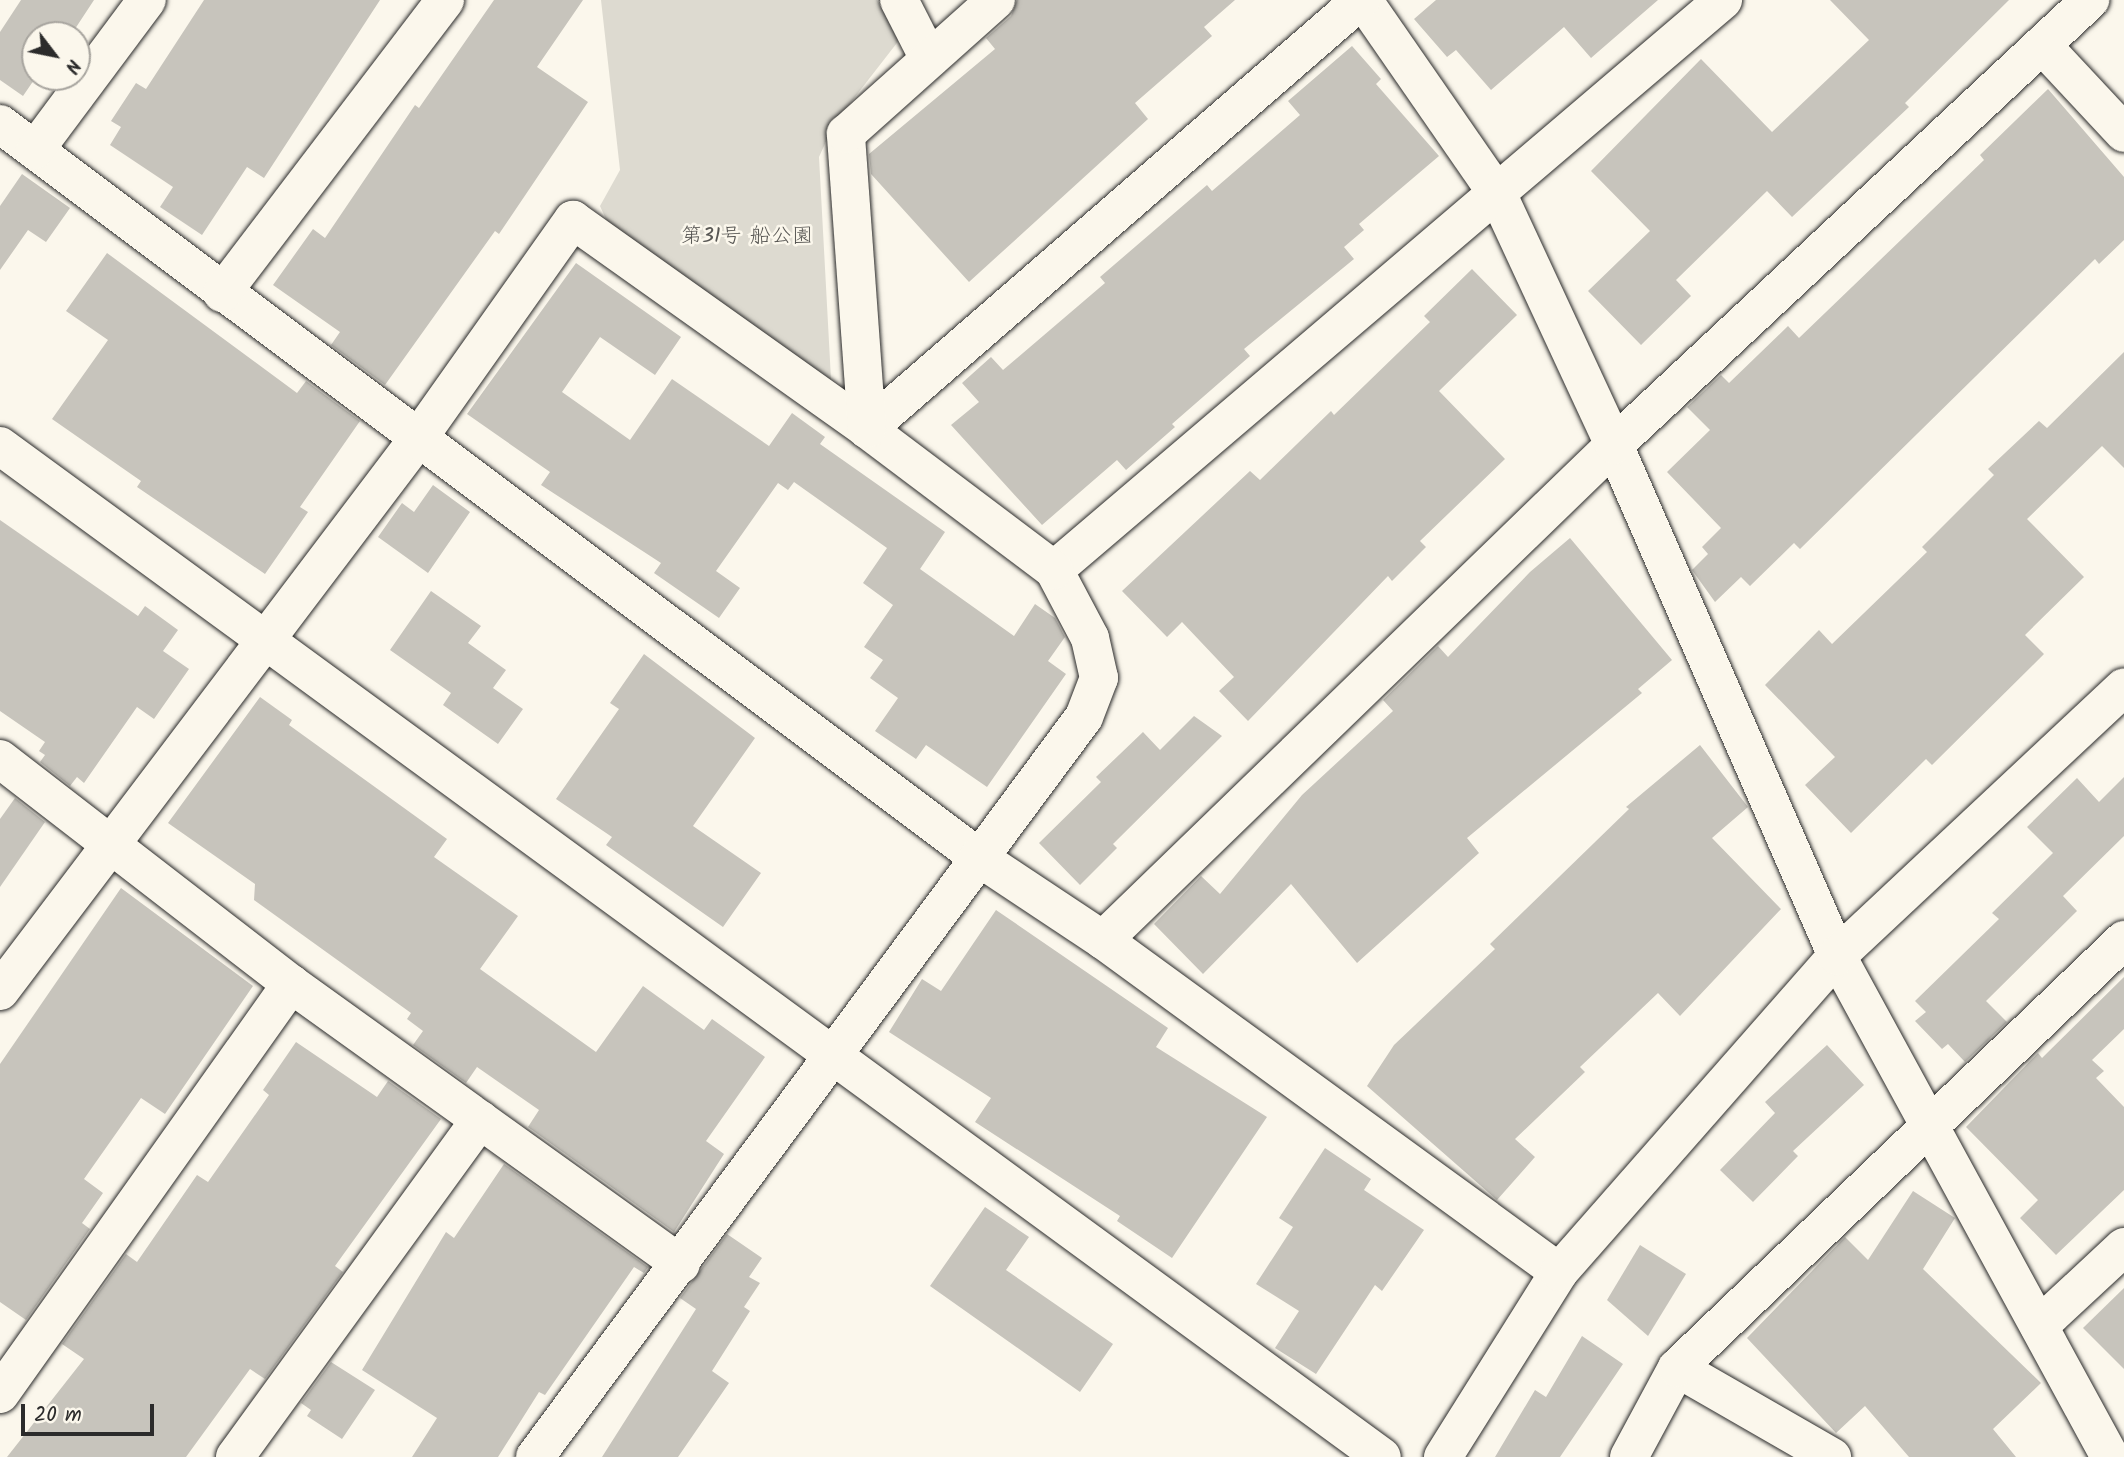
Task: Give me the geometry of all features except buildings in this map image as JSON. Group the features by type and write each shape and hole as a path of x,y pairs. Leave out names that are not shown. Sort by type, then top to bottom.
{"street":[{"path":"35,150 147,0"},
{"path":"222,293 445,0"},
{"path":"899,0 929,59"},
{"path":"867,429 846,134 996,0"},
{"path":"867,429 1362,0 1498,195 1614,444 1837,956 2110,1457"},
{"path":"1054,570 1498,195 1723,0"},
{"path":"1103,940 1614,444 2090,0"},
{"path":"2042,45 2124,133"},
{"path":"0,124 417,440 978,857 1103,940 1559,1272"},
{"path":"0,991 111,842 267,642 417,440 573,220 867,429 1054,570 1090,638 1099,678 1084,717 978,857 836,1056 535,1457"},
{"path":"0,446 1382,1457"},
{"path":"1443,1457 1559,1272 1837,956 2124,687"},
{"path":"0,759 111,842 290,984 681,1264"},
{"path":"1629,1457 1677,1368 2124,940"},
{"path":"0,1394 290,984"},
{"path":"235,1457 480,1120"},
{"path":"2039,1326 2124,1247"},
{"path":"1677,1368 1832,1457"}],"green space":[{"name":"第31号 船公園","path":"601,0 877,0 900,39 834,124 819,157 831,379 825,388 611,230 600,206 620,170"}]}
